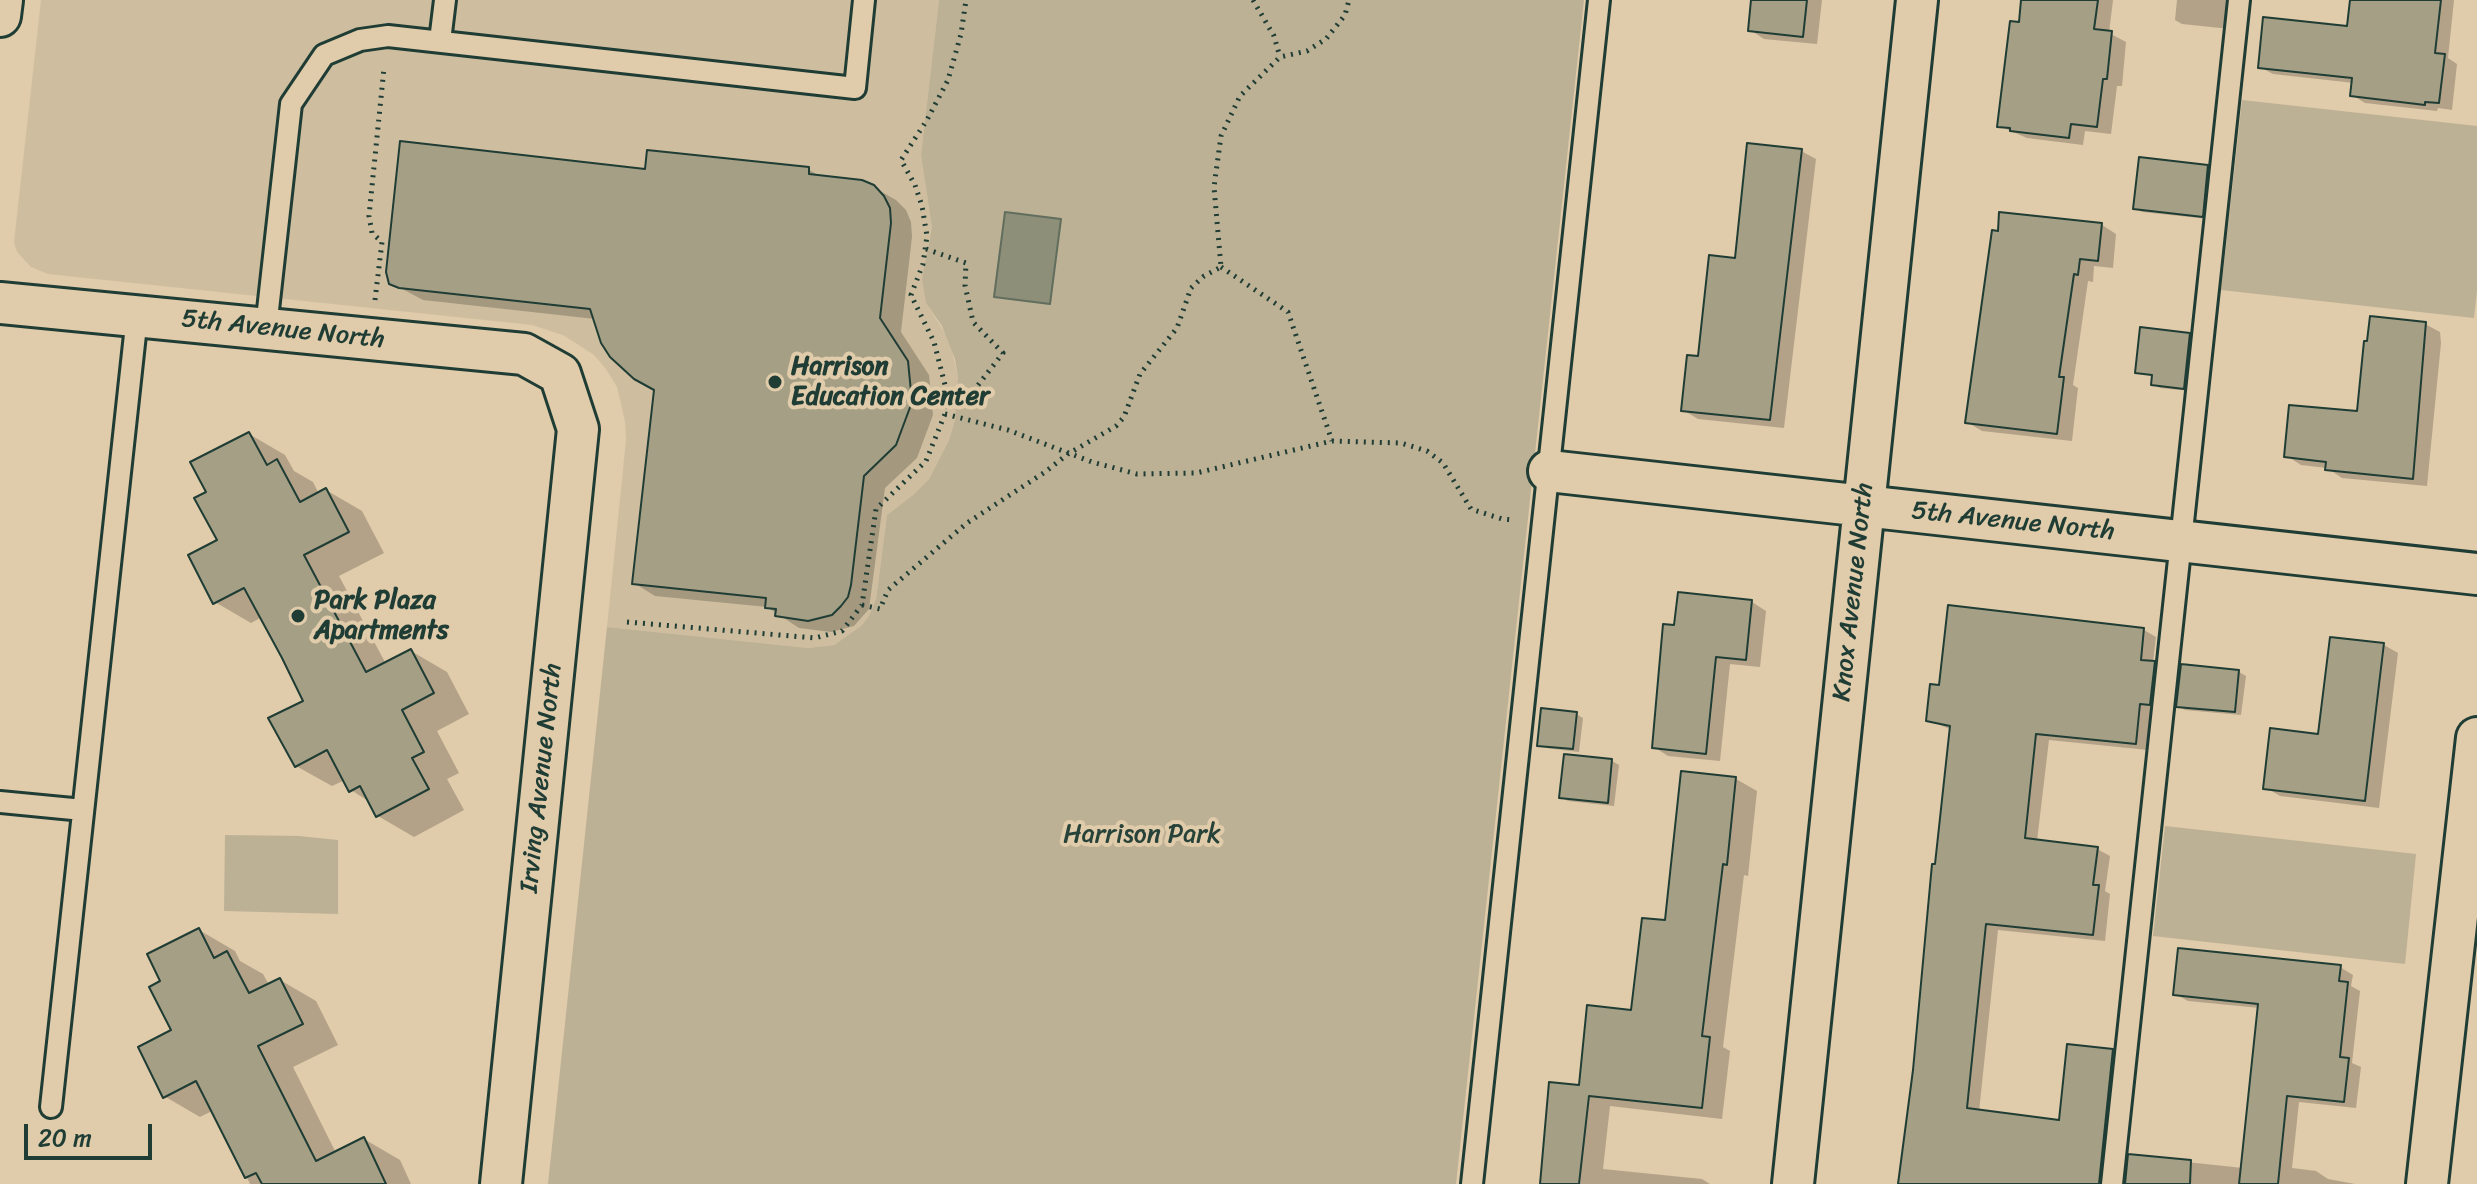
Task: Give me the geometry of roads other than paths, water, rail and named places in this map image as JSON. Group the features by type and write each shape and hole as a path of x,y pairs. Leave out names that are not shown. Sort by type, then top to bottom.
{"street":[{"path":"0,16 2,0"},
{"name":"Knox Avenue North","path":"1793,1184 1917,0"},
{"name":"5th Avenue North","path":"0,303 524,354 560,374"},
{"name":"Irving Avenue North","path":"501,1184 578,429 560,374"},
{"name":"5th Avenue North","path":"1549,471 2477,574"},
{"path":"2427,1184 2476,760"}],"lane":[{"path":"440,41 445,0"},
{"path":"266,328 291,104 324,55 360,40 388,36 855,88 864,0"},
{"path":"1472,1184 1599,0"},
{"path":"2112,1184 2239,0"},
{"path":"51,1107 137,316"},
{"path":"0,802 83,810"}],"place":[{"name":"Harrison Education Center","path":"775,382"},
{"name":"Park Plaza Apartments","path":"298,616"}],"park label":[{"name":"Harrison Park","path":"1142,835"}]}
